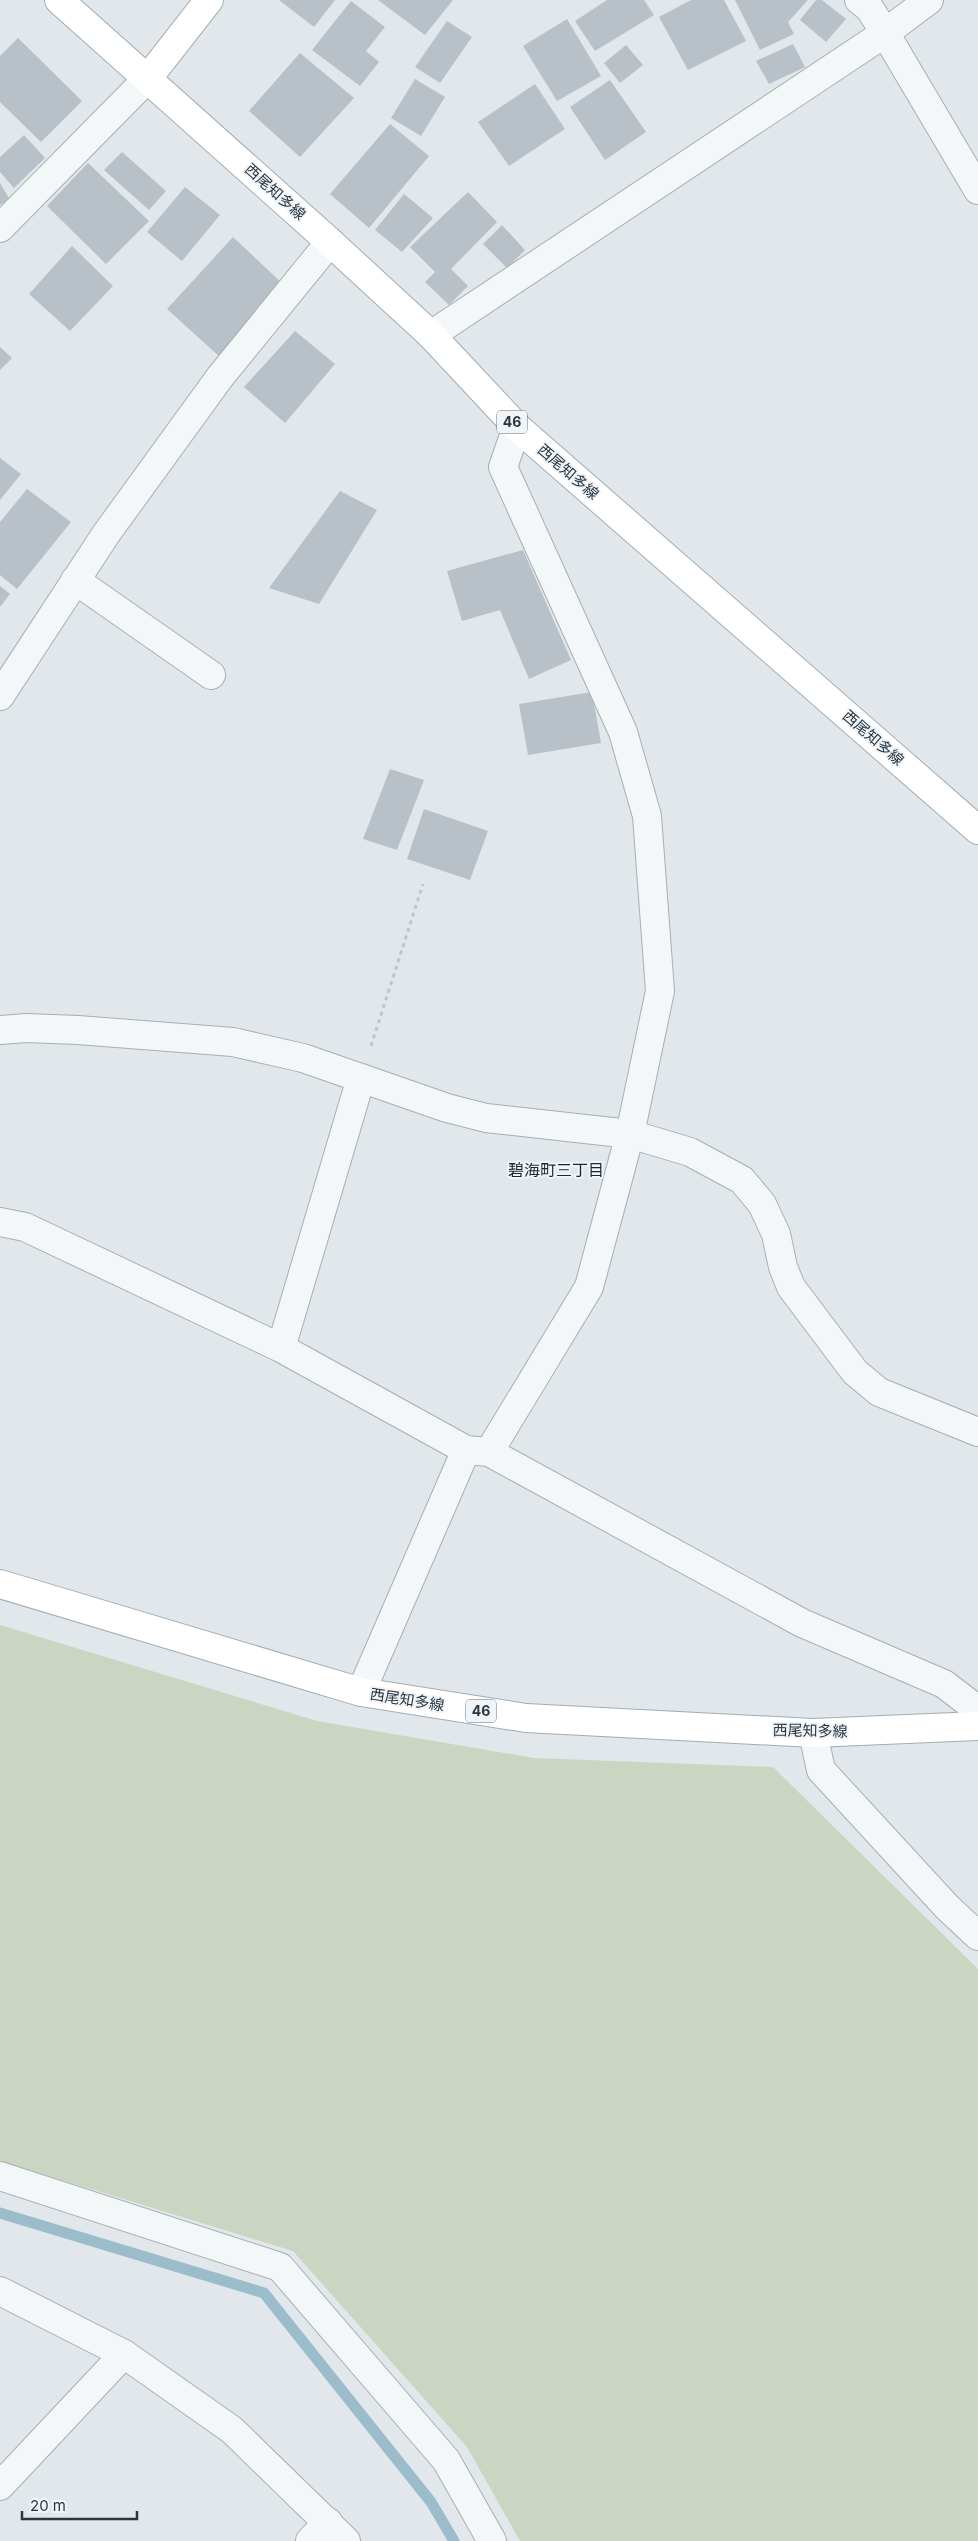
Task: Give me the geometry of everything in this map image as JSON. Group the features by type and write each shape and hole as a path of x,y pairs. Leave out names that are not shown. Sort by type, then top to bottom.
{"main road":[{"name":"西尾知多線","path":"59,0 330,242 431,336 517,427 978,830"},
{"path":"148,78 209,0"},
{"name":"西尾知多線","path":"0,1584 361,1692 526,1718 813,1733 978,1726"}],"street":[{"path":"859,0 870,9 978,190"},
{"path":"431,336 885,33 929,0"},
{"path":"0,228 148,78"},
{"path":"0,696 106,534 220,377 330,242"},
{"path":"361,1692 478,1451 589,1287 630,1134 660,991 647,816 623,732 503,467 517,427"},
{"path":"75,580 211,675"},
{"path":"0,1030 26,1028 78,1030 233,1042 303,1058 447,1108 486,1118 630,1134 690,1152 742,1180 762,1204 776,1234 783,1267 790,1287 855,1372 880,1392 978,1432"},
{"path":"281,1348 361,1078"},
{"path":"0,1222 25,1227 281,1348 802,1622 944,1684 978,1710"},
{"path":"813,1733 821,1770 947,1907 978,1936"},
{"path":"0,2176 280,2267 446,2460 492,2541"},
{"path":"0,2291 124,2354 232,2430 328,2535"},
{"path":"0,2486 124,2354"}],"path":[{"path":"361,1078 423,884"}],"green space":[{"path":"0,1625 317,1721 534,1758 773,1767 978,1969 978,2541 520,2541 467,2447 293,2251 0,2161"}],"building":[{"path":"279,0 335,0 314,27"},
{"path":"378,0 453,0 425,35"},
{"path":"607,0 644,0 654,15 595,51 575,21"},
{"path":"691,0 724,0 746,41 688,70 659,17"},
{"path":"735,0 808,0 788,22 794,34 760,50"},
{"path":"816,0 822,0 846,19 826,42 800,20"},
{"path":"351,1 385,27 366,51 379,62 360,86 312,50"},
{"path":"567,19 601,76 557,101 523,46"},
{"path":"447,21 472,37 440,83 415,67"},
{"path":"18,38 82,101 41,142 0,102 0,56"},
{"path":"793,44 805,67 769,84 756,61"},
{"path":"626,45 643,65 620,83 604,63"},
{"path":"300,53 354,98 300,157 249,111"},
{"path":"415,79 445,97 421,136 391,118"},
{"path":"610,80 646,132 605,160 570,107"},
{"path":"535,84 565,129 509,166 478,122"},
{"path":"390,124 429,156 369,228 330,194"},
{"path":"24,135 45,158 14,188 0,172 0,157"},
{"path":"122,152 166,191 149,210 104,170"},
{"path":"88,163 149,221 106,264 47,206"},
{"path":"0,183 10,200 0,205"},
{"path":"185,187 220,215 182,261 147,232"},
{"path":"468,192 497,222 451,269 468,286 449,305 425,282 435,272 410,247"},
{"path":"404,194 433,218 402,252 375,230"},
{"path":"502,225 525,250 507,268 483,244"},
{"path":"233,237 285,286 221,358 167,309"},
{"path":"72,246 113,286 70,331 29,294"},
{"path":"295,331 335,364 285,423 244,387"},
{"path":"0,347 12,358 0,370"},
{"path":"0,458 21,474 0,500"},
{"path":"27,489 71,522 17,589 0,575 0,522"},
{"path":"340,491 377,510 319,604 269,588"},
{"path":"523,550 571,660 529,679 500,610 462,621 447,571"},
{"path":"0,586 10,594 0,607"},
{"path":"592,692 601,743 528,755 519,704"},
{"path":"390,769 424,780 397,850 363,839"},
{"path":"424,809 488,831 470,880 407,859"}],"waterway":[{"path":"0,2213 264,2293 431,2502 454,2541"}],"district":[{"name":"碧海町三丁目","path":"556,1170"}]}
